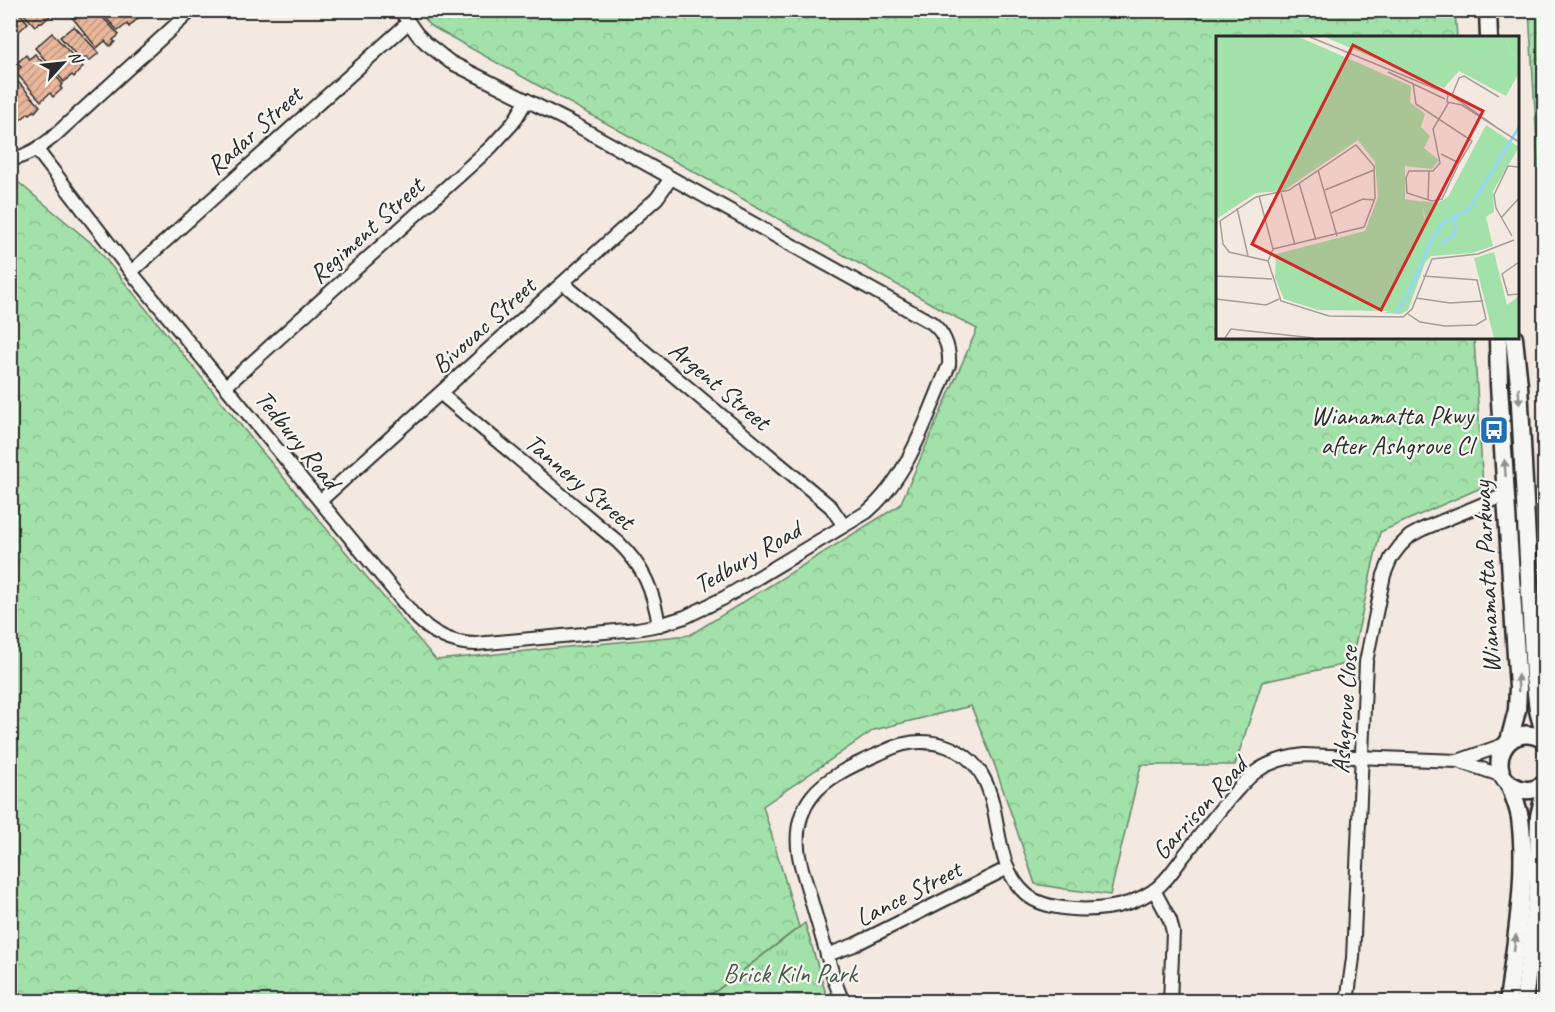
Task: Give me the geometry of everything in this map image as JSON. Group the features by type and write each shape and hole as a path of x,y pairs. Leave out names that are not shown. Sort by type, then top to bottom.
{"street":[{"path":"10,160 37,150 192,10"},
{"name":"Tedbury Road","path":"37,150 131,272 413,614 427,628 452,640 476,644 637,629 685,617 704,609 844,526 867,512 878,502 904,468 949,365 947,342 941,332 932,323 576,125 450,62 426,43 400,10"},
{"path":"1488,10 1489,36"},
{"name":"Radar Street","path":"131,272 408,23"},
{"name":"Regiment Street","path":"226,386 491,147 513,123 527,99"},
{"name":"Bivouac Street","path":"320,501 564,284 657,198 671,178"},
{"name":"Argent Street","path":"564,284 831,507 844,526"},
{"name":"Wianamatta Parkway","path":"1498,339 1518,688 1517,710 1507,742 1500,755 1506,780"},
{"name":"Wianamatta Parkway","path":"1514,339 1534,676 1538,710 1545,733"},
{"name":"Tannery Street","path":"441,394 629,553 650,586 659,625"},
{"name":"Ashgrove Close","path":"1347,1002 1353,958 1366,662 1384,575 1391,558 1410,536 1507,494"},
{"path":"1507,742 1515,737 1530,734 1545,740"},
{"name":"Garrison Road","path":"843,1002 835,982 798,854 796,840 798,828 805,806 828,781 905,743 928,742 951,748 981,772 991,795 1008,868 1027,895 1052,906 1098,909 1132,901 1154,890 1172,873 1246,780 1258,770 1284,758 1304,755 1458,761 1506,780"},
{"name":"Garrison Road","path":"1458,761 1507,742"},
{"path":"1506,780 1527,790 1545,784"},
{"path":"1506,780 1520,817 1522,866 1508,1002"},
{"path":"1524,1002 1537,897 1539,816 1545,795"},
{"name":"Lance Street","path":"827,955 854,945 1008,868"},
{"name":"Garrison Road","path":"1154,890 1170,920 1173,932 1170,1002"}],"green space":[{"path":"420,11 1455,11 1457,36 1216,36 1216,339 1474,339 1483,487 1380,532 1351,663 1262,682 1235,765 1141,765 1110,895 1035,884 995,766 971,706 874,730 763,806 799,927 716,991 694,1001 11,1001 11,185 18,182 95,246 436,660 690,635 900,505 977,329 429,25"},
{"path":"1529,11 1544,11 1544,259"},
{"name":"Brick Kiln Park","path":"805,923 830,1001 694,1002 716,991"}],"building":[{"path":"10,10 17,10 28,23 15,35 10,30"},
{"path":"19,10 45,10 50,16 35,26"},
{"path":"77,10 96,10 119,35 113,40 115,42 110,46 105,41 97,48 71,16"},
{"path":"99,10 139,10 142,14 129,27 127,24 118,31"},
{"path":"74,26 99,53 89,61 86,57 82,61 60,37"},
{"path":"52,33 83,67 74,77 72,75 64,82 35,48"},
{"path":"35,54 63,84 60,87 62,89 53,97 50,93 41,101 15,72 21,67 17,63 26,55 29,59"},
{"path":"10,73 40,106 35,112 29,113 20,120 10,110"}],"place":[{"name":"Wianamatta Pkwy after Ashgrove Cl","path":"1494,430"}]}
